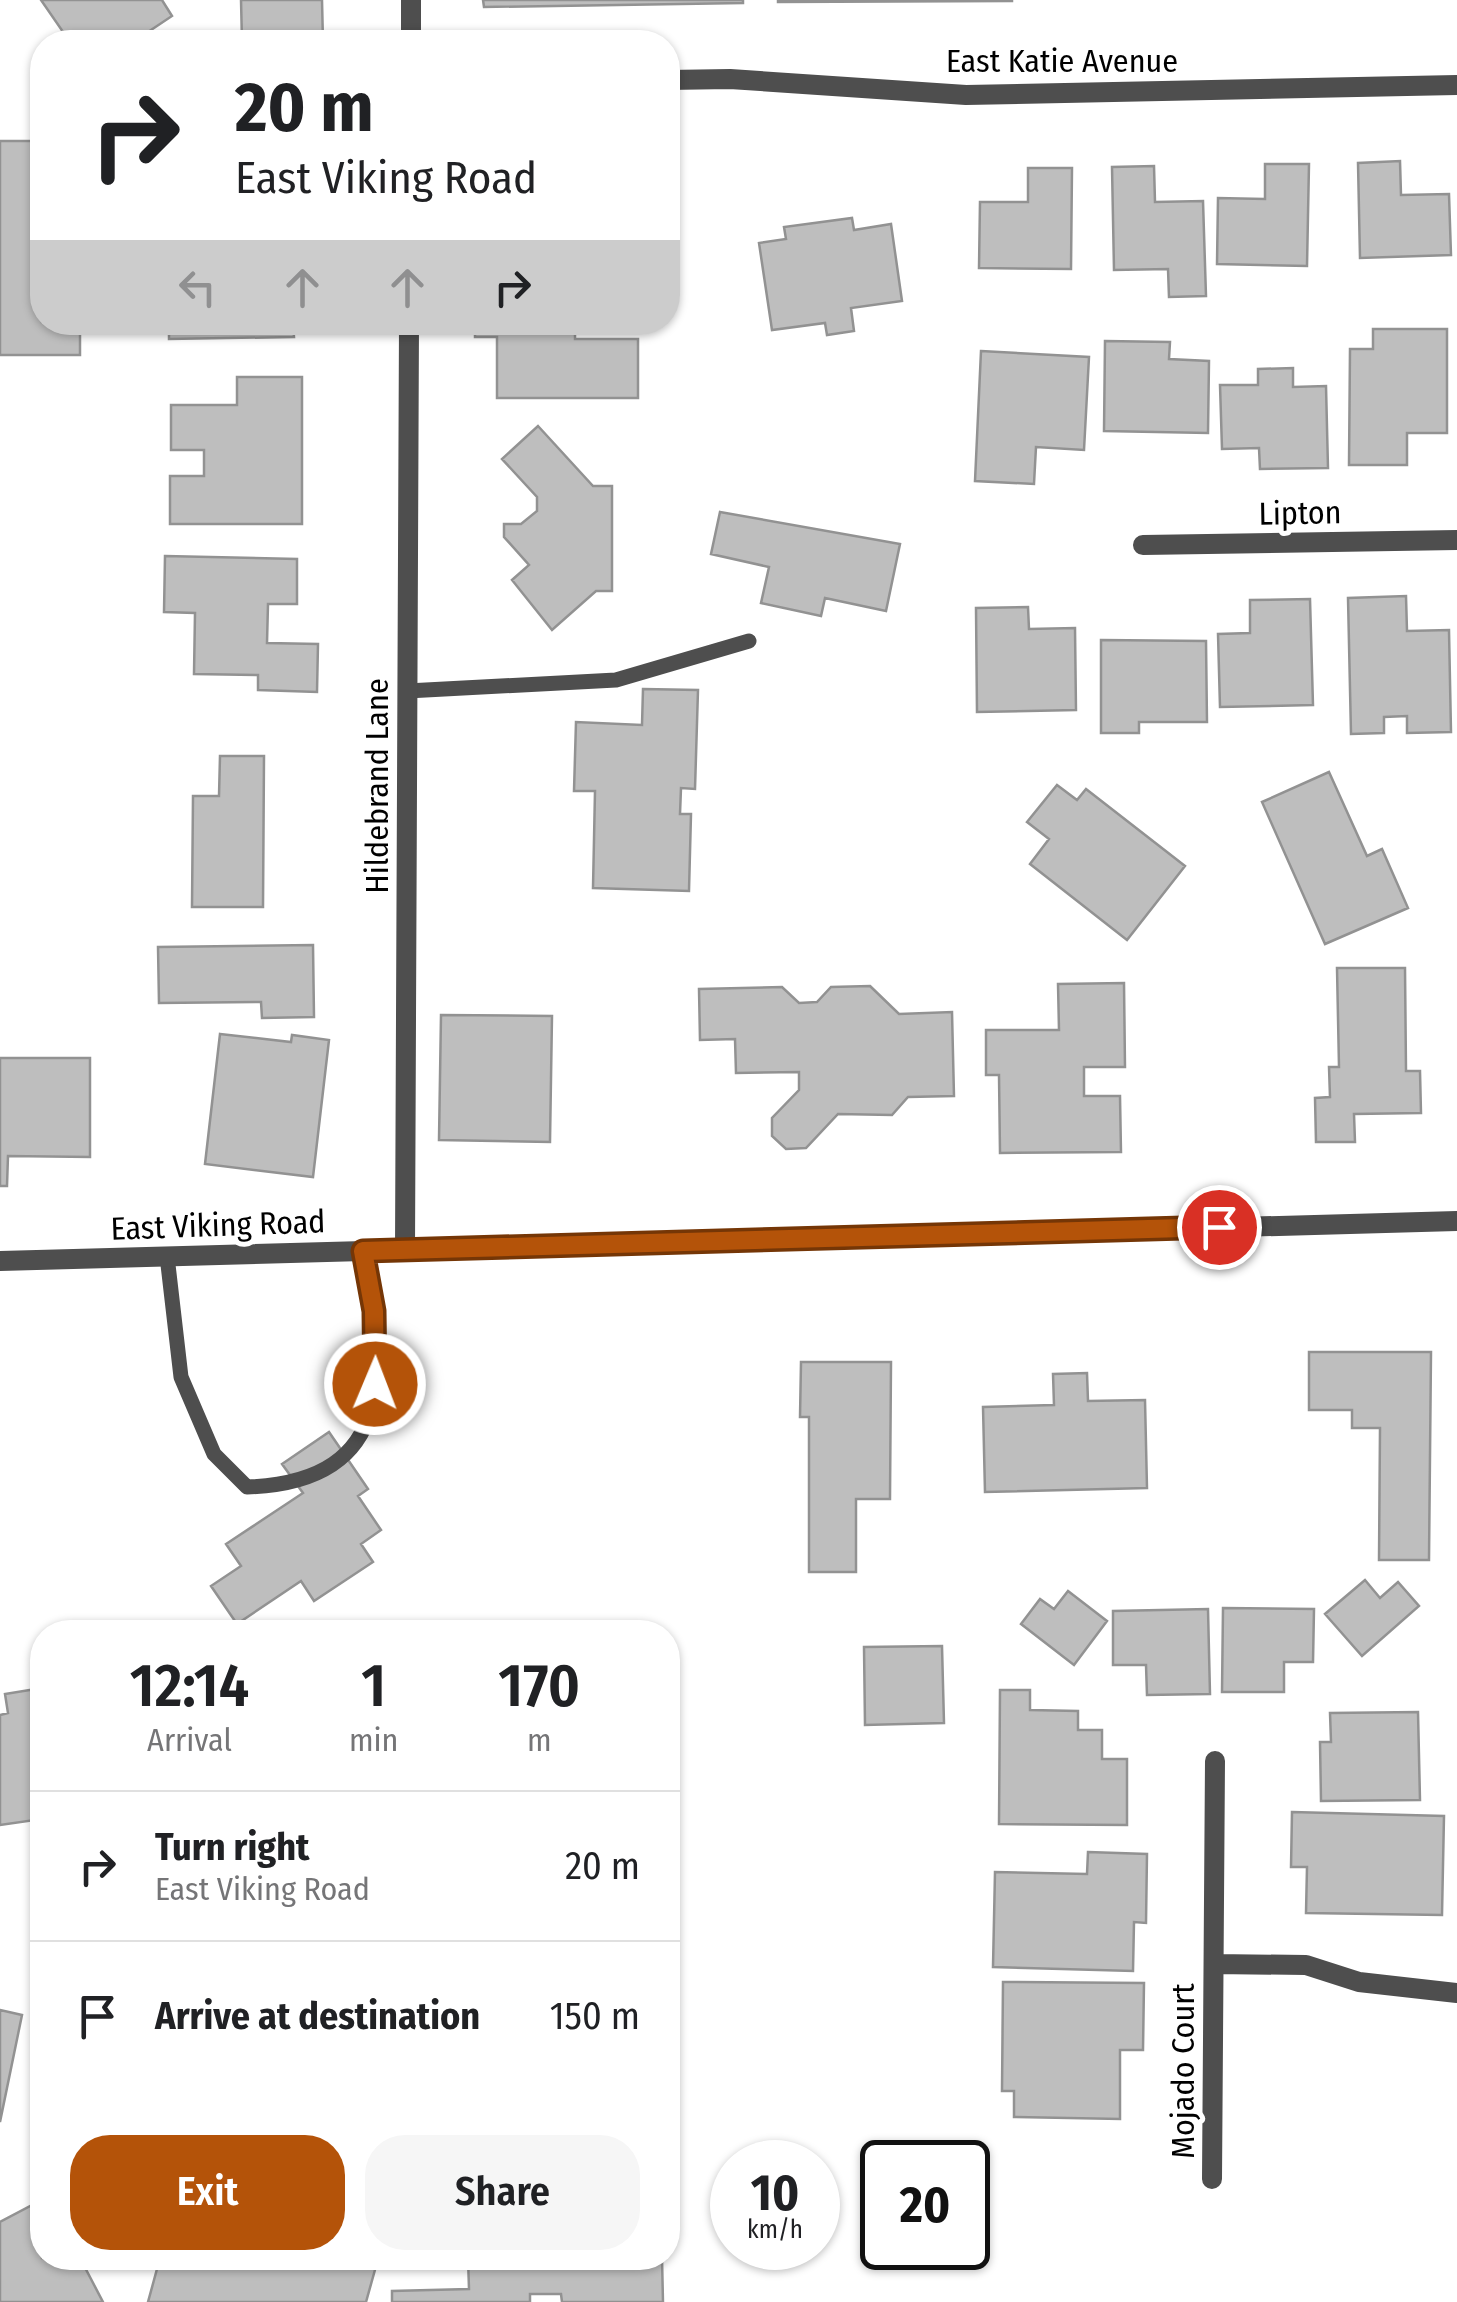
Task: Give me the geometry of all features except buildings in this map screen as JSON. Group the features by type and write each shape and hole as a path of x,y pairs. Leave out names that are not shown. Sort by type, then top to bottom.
{"street":[{"path":"411,0 411,30"},
{"name":"East Katie Avenue","path":"680,80 730,79 966,95 1457,85"},
{"name":"Hildebrand Lane","path":"405,1250 409,335"},
{"name":"Lipton","path":"1143,546 1457,540"},
{"name":"East Viking Road","path":"0,1261 1457,1220"},
{"name":"Mojado Court","path":"1212,2179 1216,1761"},
{"name":"Mojado Court","path":"1214,1964 1306,1965 1359,1982 1457,1993"}],"lane":[{"path":"407,691 616,680 749,641"},
{"path":"167,1256 181,1376 214,1454 247,1487 286,1486 336,1463 361,1441 372,1406 378,1362 363,1251"}],"route":[{"path":"375,1384 378,1362 374,1311 363,1251 1219,1227"}]}
